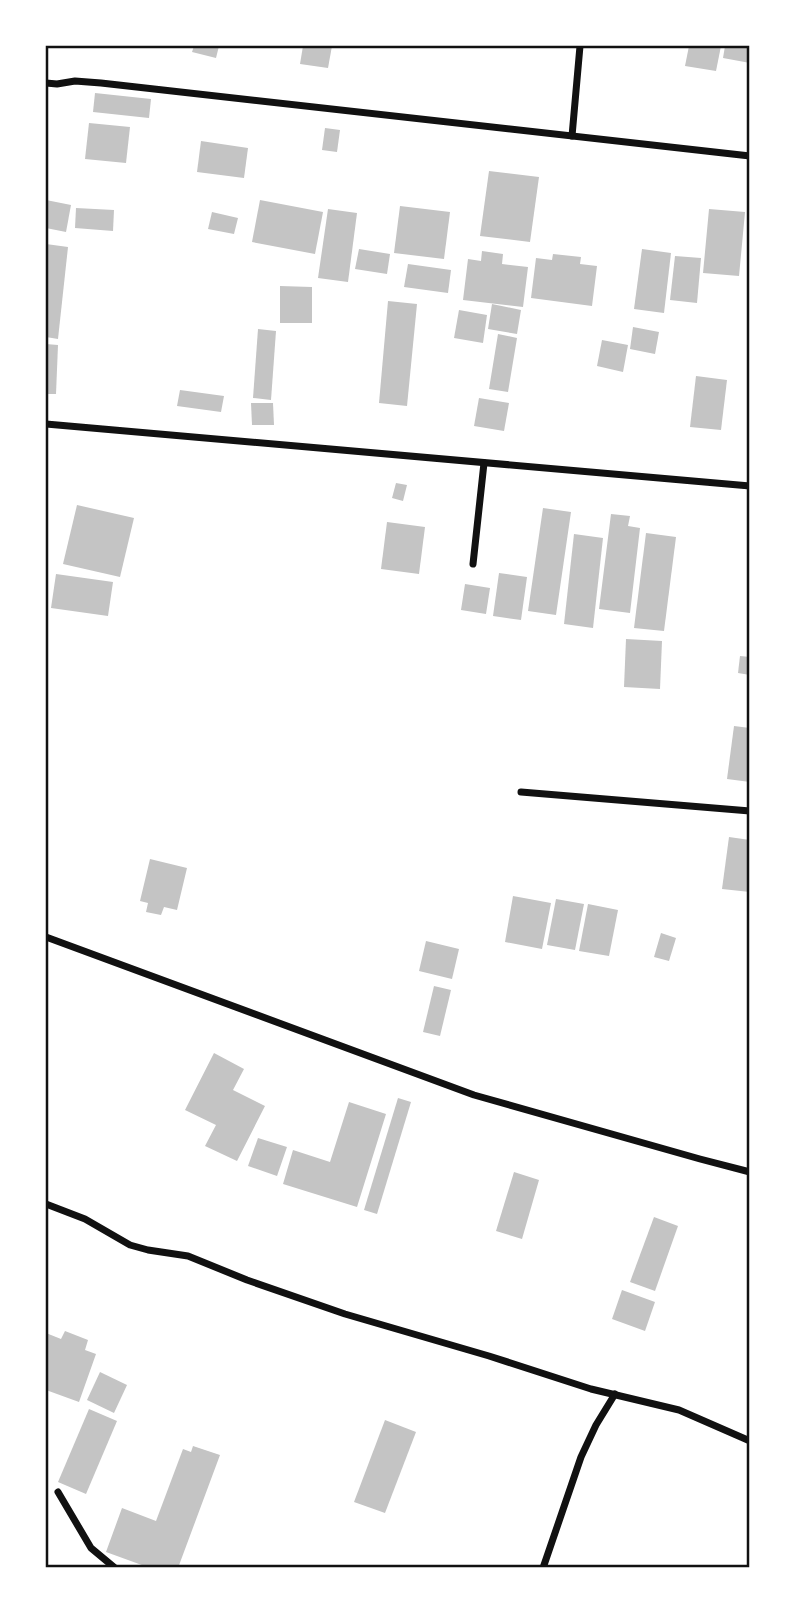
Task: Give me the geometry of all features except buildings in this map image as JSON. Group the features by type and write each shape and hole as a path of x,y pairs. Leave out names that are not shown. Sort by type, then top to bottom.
{"street":[{"path":"572,136 580,46"},
{"path":"46,82 57,84 75,81 115,85 750,156"},
{"path":"46,424 750,486"},
{"path":"473,564 484,463"},
{"path":"521,792 750,811"},
{"path":"46,937 474,1095 750,1171"},
{"path":"46,1204 85,1219 130,1245 188,1256 345,1314 591,1389 680,1410 750,1441"},
{"path":"543,1567 581,1457 615,1394"},
{"path":"58,1492 92,1548 115,1567"}]}
